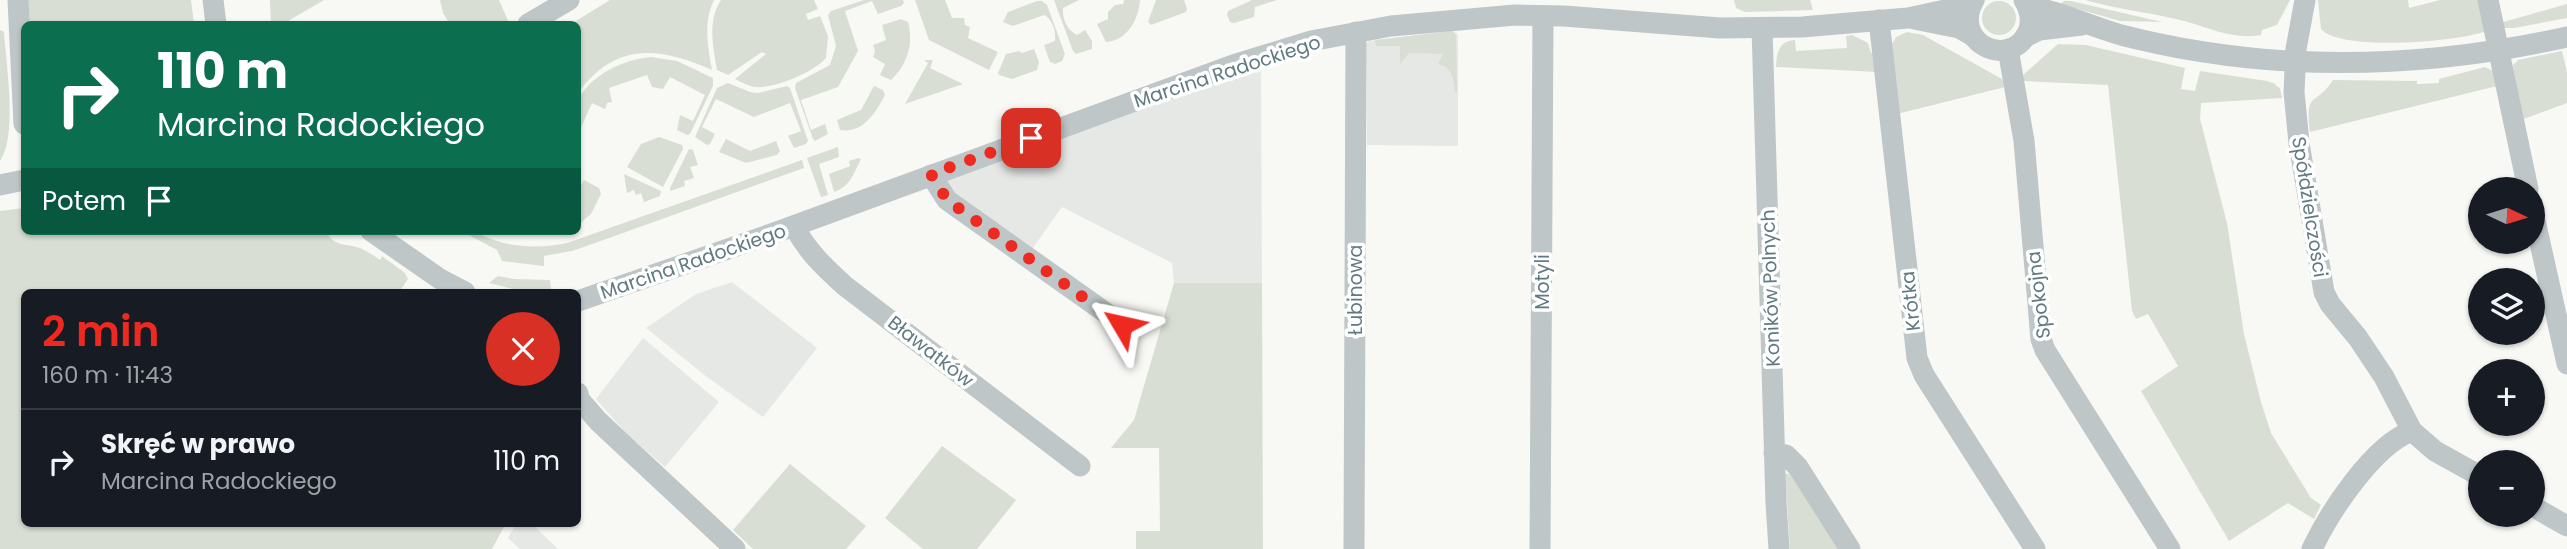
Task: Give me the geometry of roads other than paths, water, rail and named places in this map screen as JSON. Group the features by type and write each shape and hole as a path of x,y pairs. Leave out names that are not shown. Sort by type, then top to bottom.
{"street":[{"path":"18,0 21,62"},
{"path":"213,0 216,21"},
{"path":"533,21 569,0"},
{"path":"1973,36 1968,18 1974,0"},
{"name":"Marcina Radockiego","path":"581,300 794,226 1277,50 1356,32 1453,19 1543,16 1762,28 1908,18 1959,7 1974,0"},
{"name":"Spółdzielczości","path":"2305,0 2295,62 2294,92 2299,143 2324,292 2384,377 2412,431"},
{"path":"2488,0 2525,177"},
{"path":"2025,1 2085,25 2197,51 2295,62 2428,60 2499,51 2567,37"},
{"name":"Spokojna","path":"2025,1 2031,18 2017,43 2041,339 2045,350 2170,549"},
{"name":"Motyli","path":"1541,549 1543,16"},
{"name":"Marcina Radockiego","path":"1908,18 1959,28 1990,49 2017,43"},
{"name":"Krótka","path":"1879,20 1917,358 1924,375 2035,549"},
{"path":"2017,43 2039,30 2085,25"},
{"name":"Koników Polnych","path":"1762,28 1779,549"},
{"name":"Łubinowa","path":"1354,549 1356,32"},
{"path":"931,174 947,200 1122,325"},
{"path":"0,185 21,181"},
{"name":"Bławatków","path":"794,226 803,244 845,286 1080,466"},
{"path":"377,235 440,279 459,289"},
{"path":"2542,254 2567,364"},
{"path":"581,401 598,421 735,549"},
{"path":"2312,549 2334,507 2384,448 2398,436 2412,431 2435,452 2468,470"},
{"path":"1774,453 1786,455 1798,467 1850,549"},
{"path":"2545,513 2567,526"}]}
